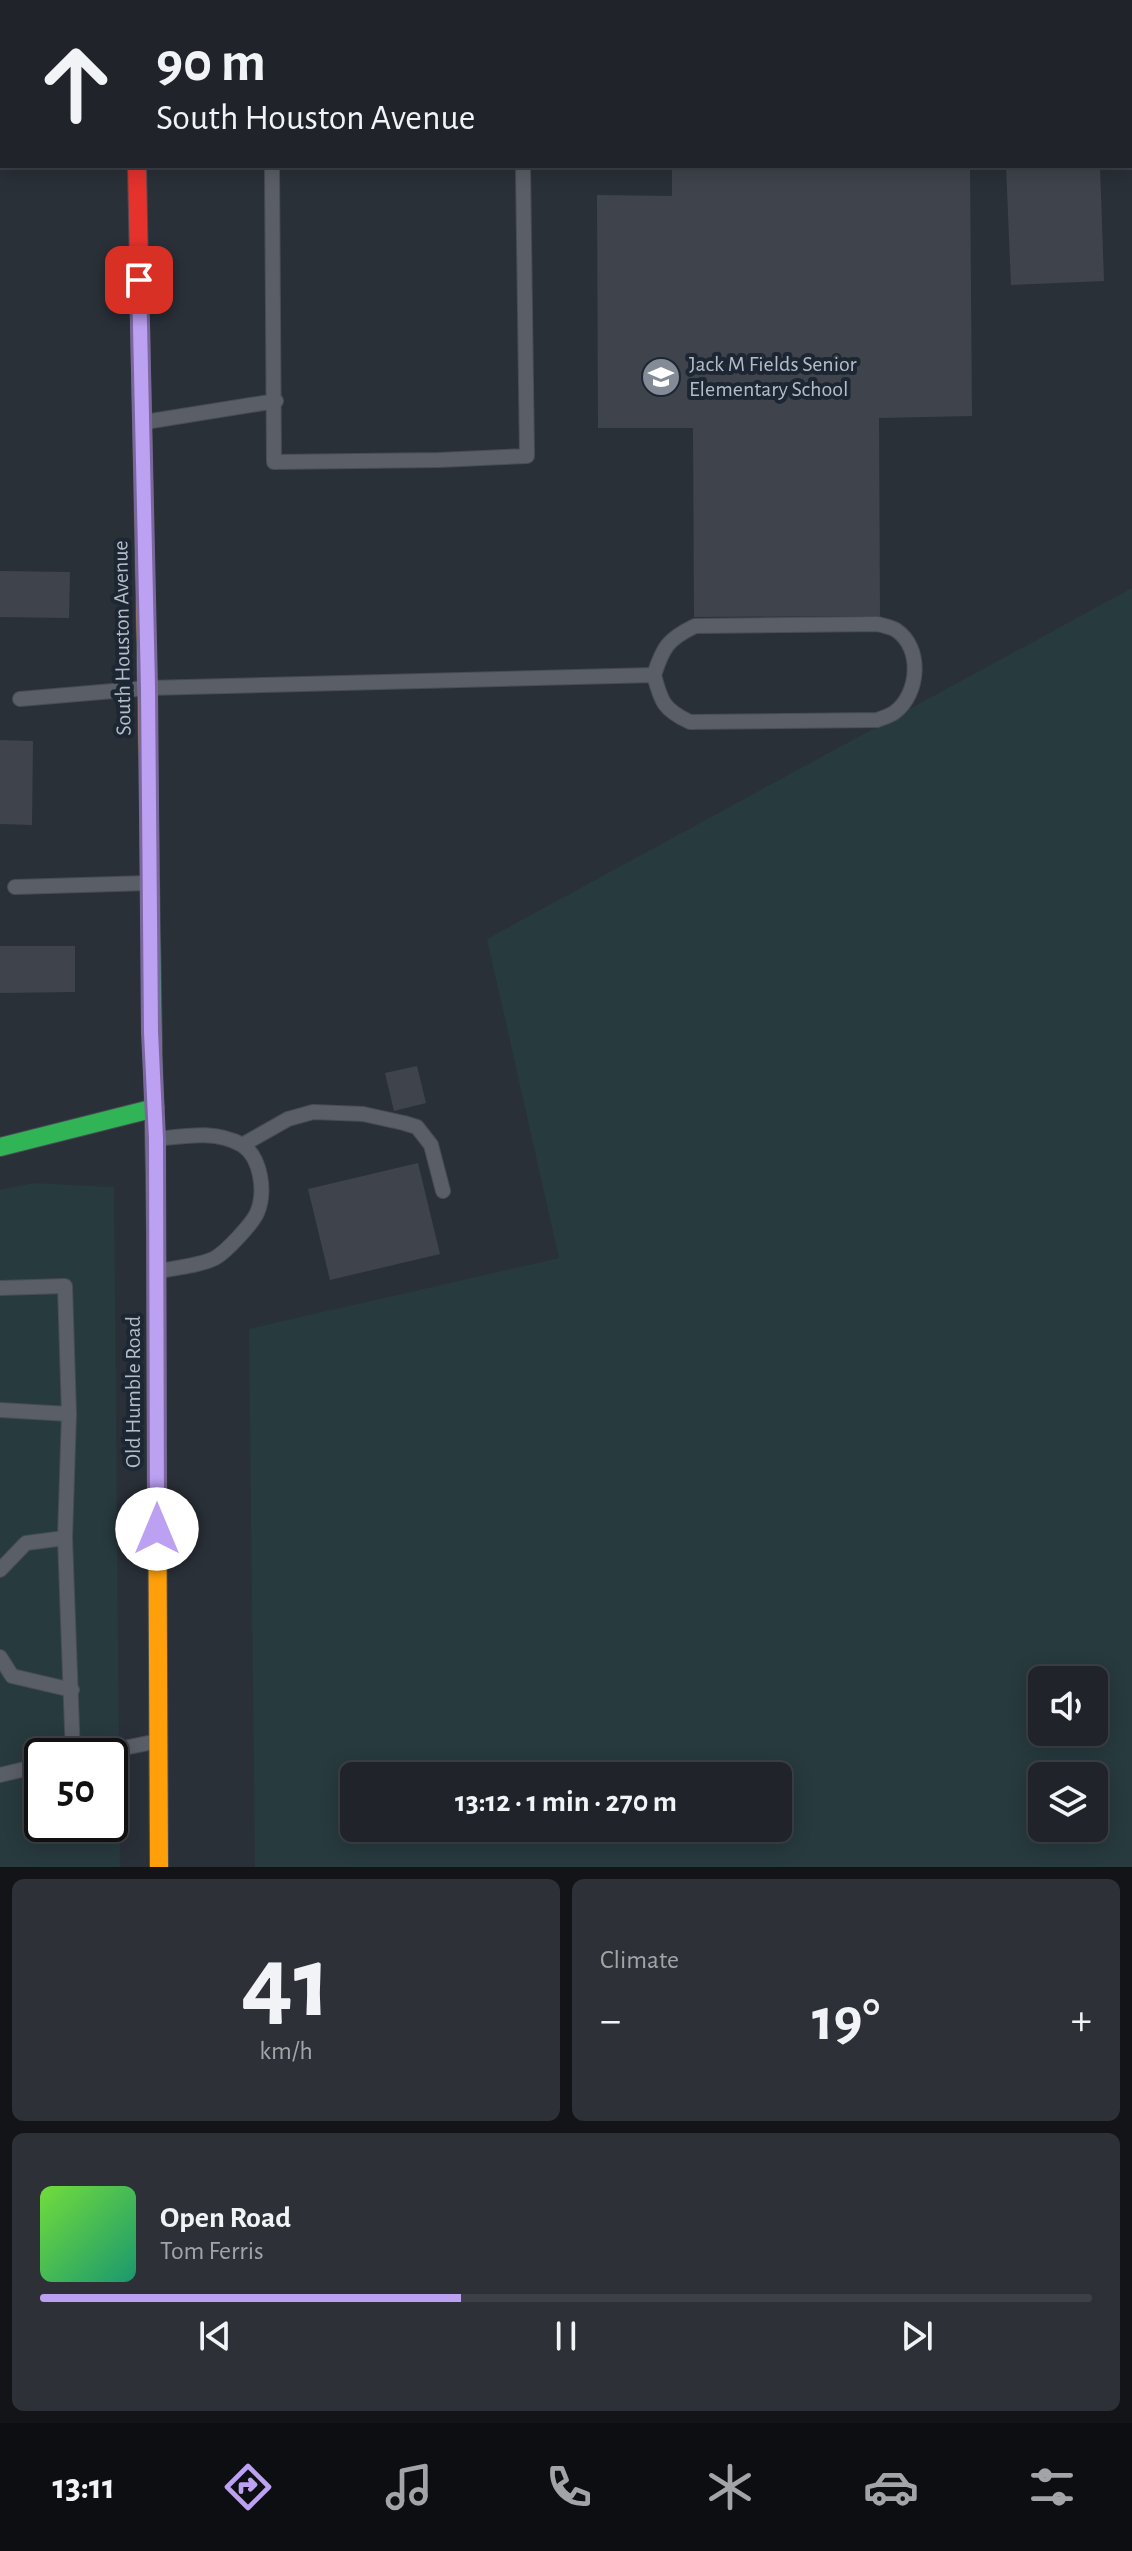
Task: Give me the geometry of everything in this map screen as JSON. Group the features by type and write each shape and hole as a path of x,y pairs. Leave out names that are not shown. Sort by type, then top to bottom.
{"main road":[{"name":"South Houston Avenue","path":"137,168 148,688 151,1032 155,1108"},
{"name":"Old Humble Road","path":"155,1108 159,1867"},
{"path":"0,1147 155,1108"}],"lane":[{"path":"272,168 276,401 274,462 527,456 523,168"},
{"path":"141,423 276,401"},
{"path":"878,624 895,630 909,643 916,669 910,693 895,712 877,720 690,722 673,714 661,700 654,675 661,651 675,636 695,626 878,624"},
{"path":"20,699 148,688 654,675"},
{"path":"15,887 150,883"},
{"path":"242,1145 288,1119 313,1112 363,1114 404,1123 417,1127 431,1145 443,1191"},
{"path":"156,1139 210,1134 242,1145 258,1162 261,1183 257,1212 239,1236 215,1258 156,1273"},
{"path":"0,1288 65,1286 69,1414 65,1538 73,1738"},
{"path":"0,1410 69,1414"},
{"path":"0,1570 26,1543 65,1538"},
{"path":"0,1657 12,1676 72,1690"},
{"path":"128,1747 158,1741"},
{"path":"0,1775 24,1769"}],"green space":[{"path":"1132,588 1132,1867 255,1867 249,1329 559,1258 487,939"},
{"path":"33,1183 114,1187 119,1738 24,1738 24,1842 120,1842 120,1867 0,1867 0,1190"}],"building":[{"path":"672,168 970,168 972,416 879,418 880,616 694,617 693,428 598,428 597,195 672,196"},
{"path":"1006,168 1100,168 1104,281 1011,285"},
{"path":"0,571 70,572 69,618 0,617"},
{"path":"0,740 33,741 32,825 0,824"},
{"path":"0,946 75,946 75,992 0,993"},
{"path":"417,1066 426,1103 394,1111 385,1073"},
{"path":"418,1163 440,1254 330,1280 308,1189"}],"traffic: fast":[{"path":"149,816 156,1235"},
{"path":"0,1147 155,1108"}],"traffic: slow":[{"path":"143,473 149,816"},
{"path":"156,1235 159,1867"}],"traffic: jam":[{"path":"137,168 143,473"}],"place":[{"name":"Jack M Fields Senior Elementary School","path":"661,377"}],"route":[{"path":"139,280 148,688 151,1032 156,1139 157,1529"}]}
